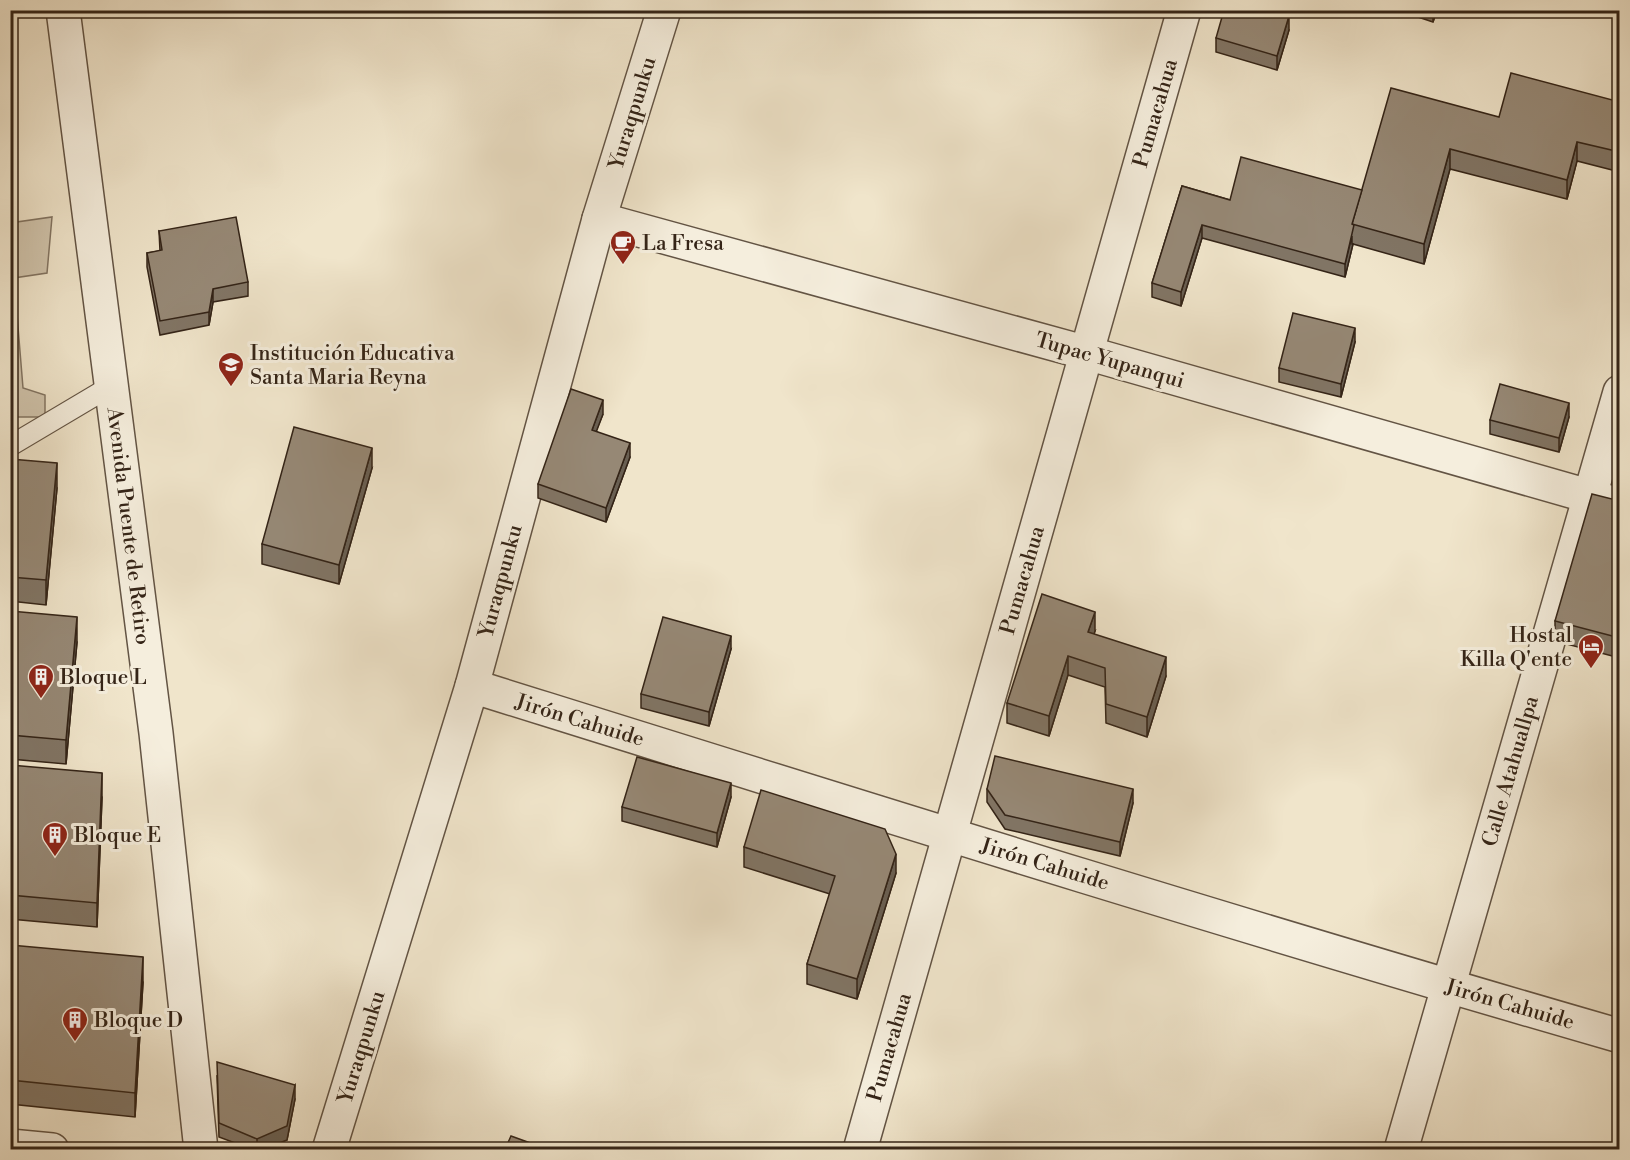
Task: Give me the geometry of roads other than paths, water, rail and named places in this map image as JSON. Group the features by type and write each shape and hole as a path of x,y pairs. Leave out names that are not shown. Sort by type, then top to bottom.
{"street":[{"name":"Avenida Puente de Retiro","path":"63,10 156,733 201,1149"},
{"name":"Yuraqpunku","path":"329,1149 471,686 599,219 664,10"},
{"name":"Pumacahua","path":"860,1149 1184,10"},
{"name":"Tupac Yupanqui","path":"599,219 1087,353 1604,501"},
{"name":"Calle Atahuallpa","path":"1401,1149 1448,987 1604,501 1620,392"},
{"name":"Jirón Cahuide","path":"471,686 949,835 1448,987 1620,1036"},
{"path":"10,1146 52,1149"}],"lane":[{"path":"10,446 111,386"}],"place":[{"name":"La Fresa","path":"623,266"},
{"name":"Institución Educativa Santa Maria Reyna","path":"231,388"},
{"name":"Hostal Killa Q'ente","path":"1591,670"},
{"name":"Bloque L","path":"41,700"},
{"name":"Bloque E","path":"55,858"},
{"name":"Bloque D","path":"75,1043"}]}
